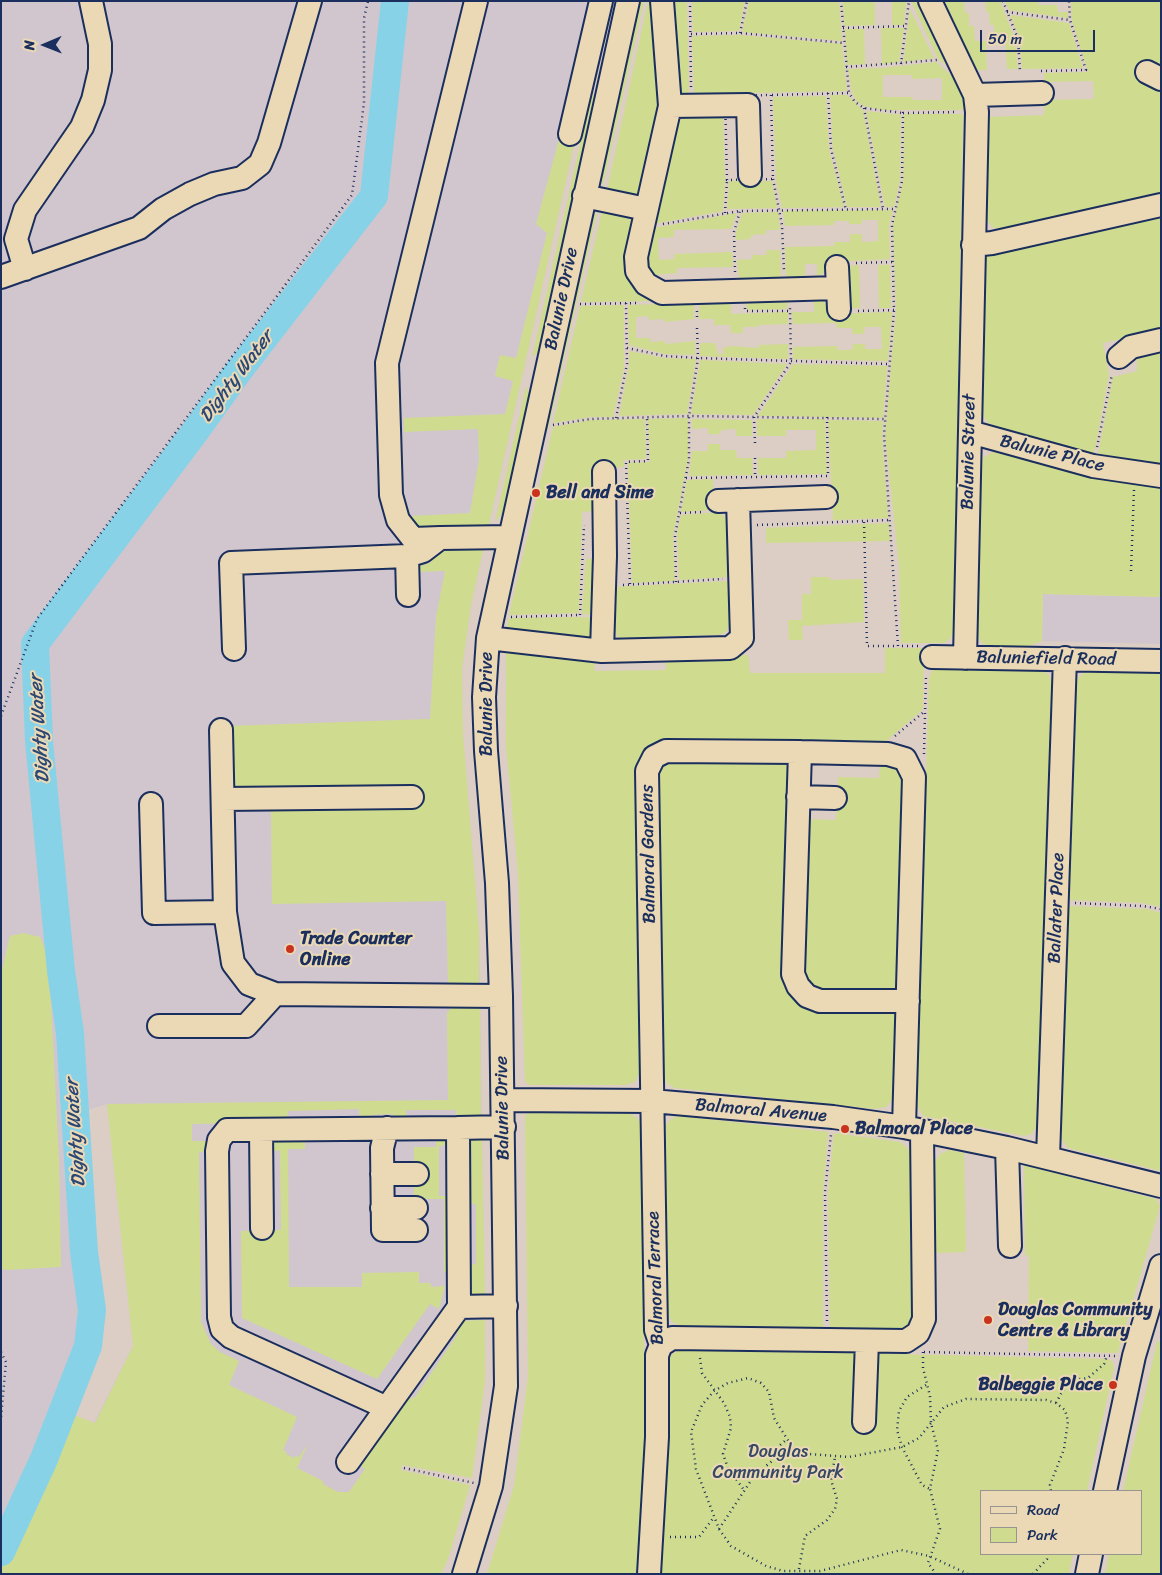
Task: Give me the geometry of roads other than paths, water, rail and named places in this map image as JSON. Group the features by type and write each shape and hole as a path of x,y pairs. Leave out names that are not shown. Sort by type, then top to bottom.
{"street":[{"path":"25,269 16,240 25,210 82,127 93,100 100,70 100,44 90,1"},
{"path":"1,277 139,228 162,209 190,194 214,184 242,178 260,164 269,143 310,1"},
{"path":"476,1 387,363 391,495 398,520 413,539 509,536"},
{"path":"570,134 600,1"},
{"name":"Balunie Drive","path":"464,1574 491,1486 506,1386 504,1100 501,996 497,883 485,742 484,697 488,638 628,1"},
{"path":"662,1 681,106 644,218 636,257 638,271 646,284 662,293 838,288"},
{"name":"Balunie Street","path":"930,1 976,104 965,658"},
{"path":"584,71 611,77"},
{"path":"976,104 1042,82"},
{"path":"681,106 748,105 750,175"},
{"path":"584,196 644,218"},
{"path":"973,246 1161,205"},
{"path":"1119,357 1131,347 1161,340"},
{"name":"Balunie Place","path":"970,432 1094,466 1161,476"},
{"path":"602,651 604,472"},
{"name":"Balunie Drive","path":"488,638 602,651 730,648 742,638 739,526 728,501 828,493"},
{"path":"234,649 231,563 407,556 423,551 440,538"},
{"path":"407,556 408,595"},
{"name":"Baluniefield Road","path":"928,656 1161,661"},
{"name":"Ballater Place","path":"1048,1157 1065,658"},
{"path":"221,730 225,912 233,963 249,984 275,994 501,996"},
{"name":"Balmoral Gardens","path":"652,1101 648,771 654,757 666,751 888,754 905,759 914,777 908,1001"},
{"path":"661,1345 672,1338 699,1338 867,1341 915,1346 924,1319 908,1001 820,1001 807,996 798,986 793,974 800,752"},
{"path":"223,799 412,797"},
{"path":"798,797 835,798"},
{"path":"151,804 154,913 225,912"},
{"path":"159,1026 246,1026 275,994"},
{"name":"Balmoral Avenue","path":"504,1100 652,1101 833,1117 913,1129 1007,1148 1161,1186"},
{"name":"Balmoral Terrace","path":"650,1574 657,1437 657,1356 661,1345 656,1330 652,1101"},
{"path":"386,1408 231,1337 222,1329 219,1317 217,1152 219,1140 227,1130 504,1127"},
{"path":"387,1128 382,1148 383,1230 416,1230"},
{"path":"348,1462 459,1307 458,1128"},
{"path":"261,1130 262,1228"},
{"path":"1007,1148 1010,1246"},
{"path":"382,1174 416,1174"},
{"path":"382,1208 416,1208"},
{"path":"1105,1490 1134,1356 1152,1324 1161,1266"},
{"path":"459,1307 506,1306"},
{"path":"864,1422 867,1341"},
{"path":"1087,1574 1091,1555"}],"waterway":[{"name":"Dighty Water","path":"1,1552 44,1459 88,1346 92,1310 84,1252 70,1033 61,971 39,741 35,644 237,373 374,196 395,1"}],"place":[{"name":"Bell and Sime","path":"536,493"},
{"name":"Trade Counter Online","path":"290,949"},
{"name":"Balmoral Place","path":"845,1129"},
{"name":"Douglas Community Centre & Library","path":"988,1320"},
{"name":"Balbeggie Place","path":"1113,1385"}],"park label":[{"name":"Douglas Community Park","path":"778,1462"}]}
